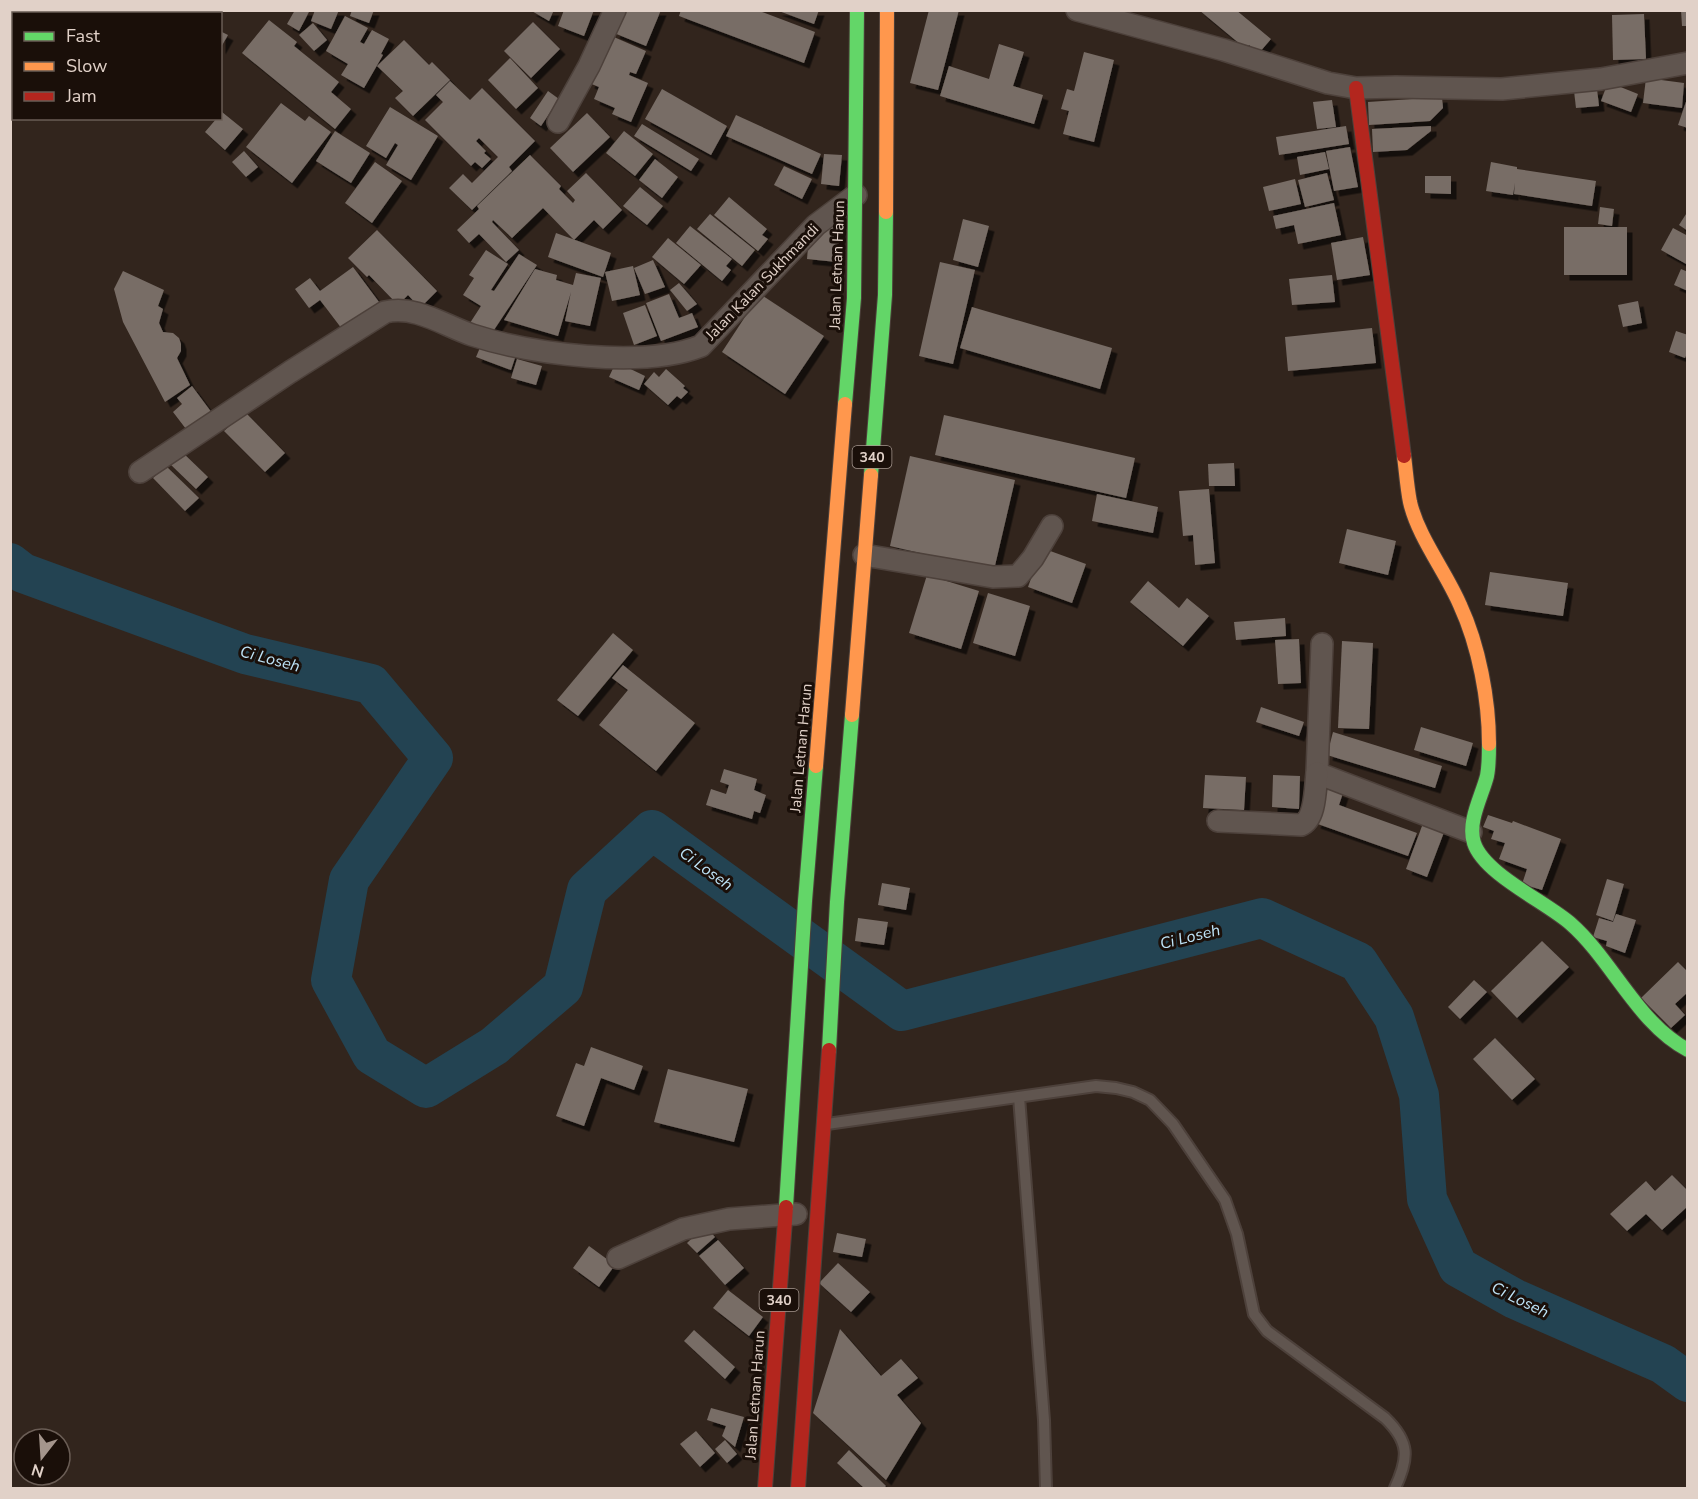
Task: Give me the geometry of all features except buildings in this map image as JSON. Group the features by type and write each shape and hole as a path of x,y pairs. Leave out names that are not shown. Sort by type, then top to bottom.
{"main road":[{"name":"Jalan Letnan Harun","path":"765,1488 793,1112 805,901 854,298 857,10"},
{"name":"340","path":"798,1488 825,1119 837,903 885,295 887,10"},
{"path":"1356,88 1410,503 1418,526 1467,622 1474,643 1488,725 1488,769 1472,832 1474,844 1482,858 1494,869 1553,909 1586,939 1641,1008 1675,1044 1688,1050"}],"street":[{"path":"558,122 589,66 615,10"},
{"path":"1077,10 1224,50 1328,83 1356,88 1502,89 1601,79 1688,63"},
{"name":"Jalan Kalan Sukhmandi","path":"140,472 385,312 395,310 428,316 471,334 540,351 601,357 656,356 686,352 701,346 816,225 856,195"},
{"path":"864,555 993,578 1018,576 1033,558 1052,526"},
{"path":"1218,821 1305,823 1311,816 1317,773 1322,644"},
{"path":"1317,773 1472,832"},
{"path":"618,1258 683,1229 729,1219 785,1213 818,1214"}],"lane":[{"path":"825,1119 1096,1086 1133,1092 1150,1100 1163,1111 1225,1200 1237,1234 1251,1306 1259,1323 1385,1418 1397,1430 1404,1442 1406,1457 1395,1488"},
{"path":"1019,1097 1044,1420 1046,1488"}],"waterway":[{"name":"Ci Loseh","path":"10,563 23,573 245,654 371,684 433,758 349,880 331,980 372,1055 426,1088 494,1046 563,987 587,890 652,830 902,1011 1262,918 1358,962 1394,1017 1419,1095 1427,1199 1458,1267 1515,1299 1663,1364 1688,1382"}],"traffic: fast":[{"path":"845,404 854,298 857,10"},
{"path":"871,475 885,295 886,212"},
{"path":"829,1050 837,902 852,715"},
{"path":"1489,744 1487,776 1472,826 1474,843 1480,854 1502,876 1571,924 1600,955 1654,1024 1670,1039 1688,1050"},
{"path":"786,1207 805,901 816,766"}],"traffic: slow":[{"path":"886,212 887,10"},
{"path":"816,766 845,404"},
{"path":"1404,456 1414,515 1454,593 1473,638 1485,691 1489,744"},
{"path":"852,715 871,475"}],"traffic: jam":[{"path":"1356,88 1404,456"},
{"path":"798,1488 829,1050"},
{"path":"765,1488 786,1207"}]}
